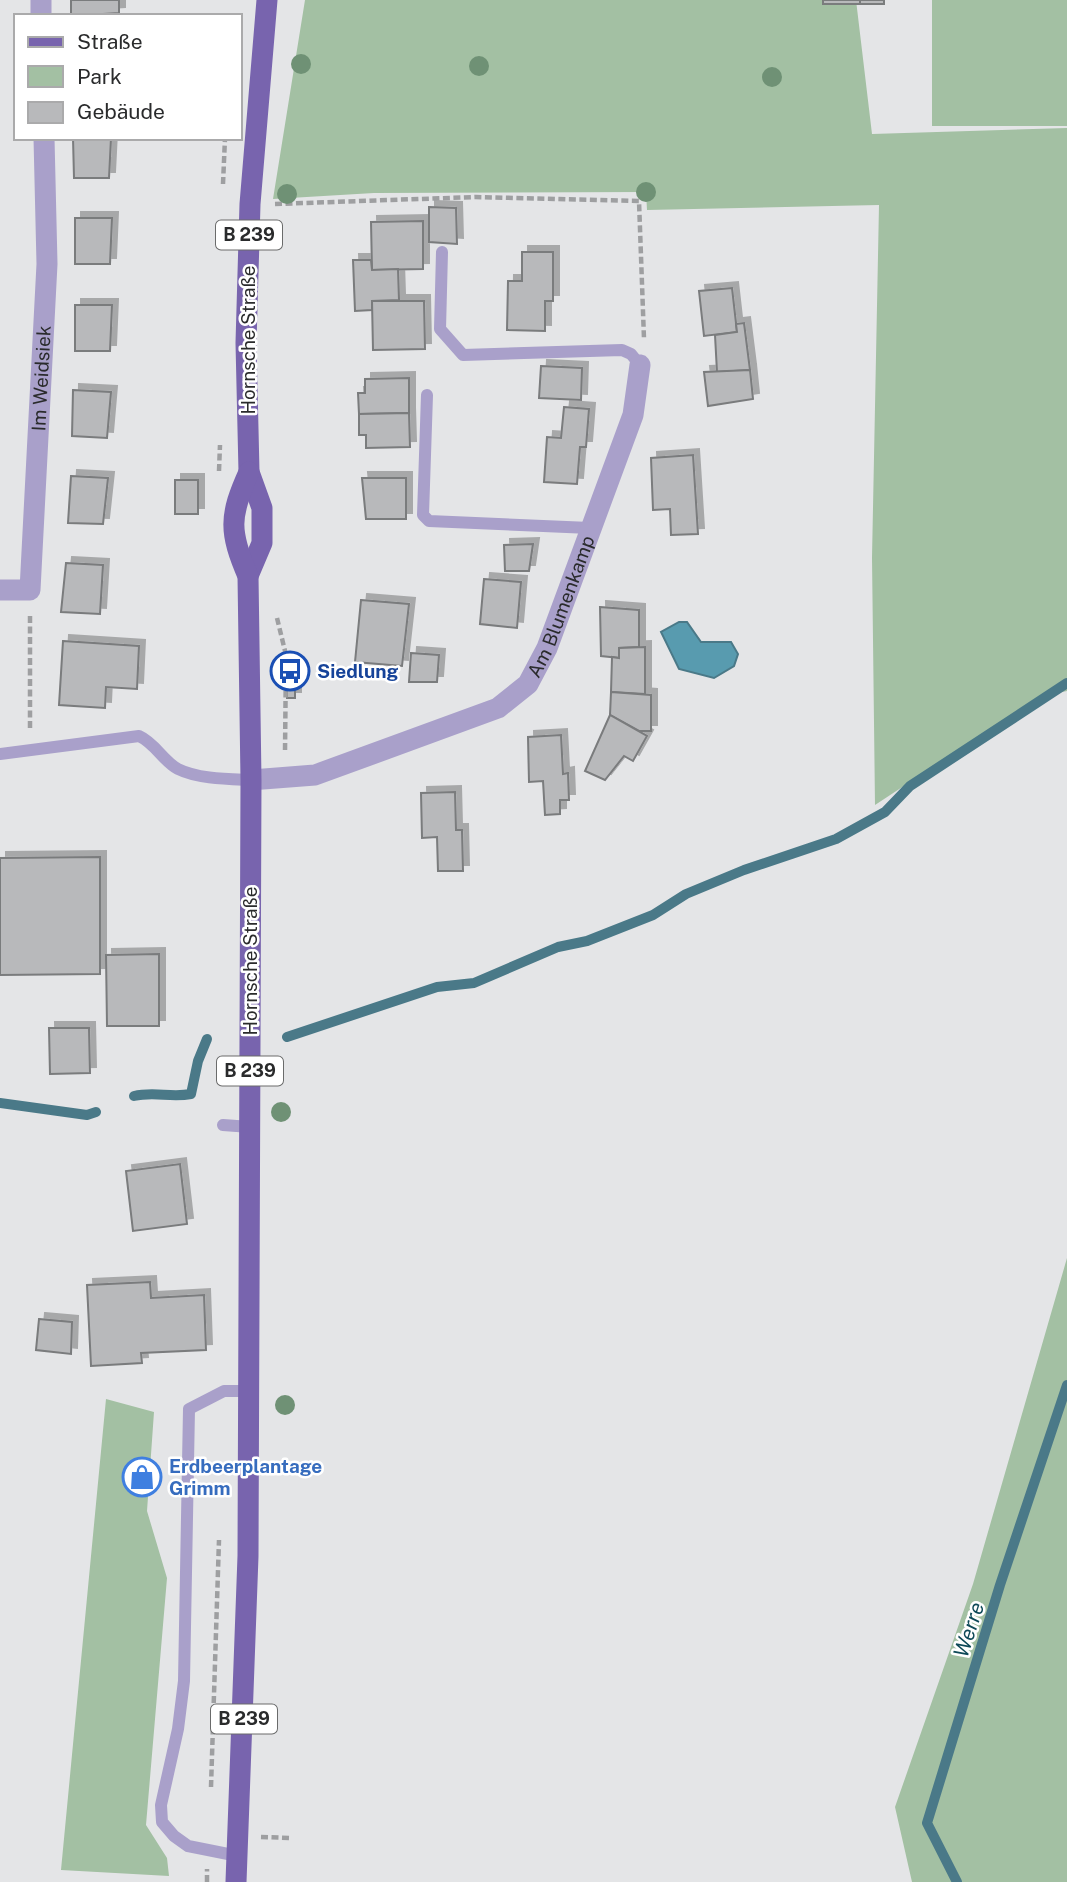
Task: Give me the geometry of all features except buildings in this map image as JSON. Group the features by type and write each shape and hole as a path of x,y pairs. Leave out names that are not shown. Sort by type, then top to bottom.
{"main road":[{"name":"Hornsche Straße","path":"238,1856 248,1556 251,780 248,576 235,546 234,506 249,472 246,343 250,204 267,0"},
{"name":"B 239","path":"236,1882 238,1856"}],"street":[{"name":"Im Weidsiek","path":"30,590 47,264 44,140"},
{"name":"Am Blumenkamp","path":"251,780 315,775 498,708 528,684 547,648 633,415 640,365"},
{"path":"0,590 30,590"}],"lane":[{"path":"442,252 440,329 463,355 622,350 631,354 640,365"},
{"path":"427,395 423,515 429,520 590,528"},
{"path":"0,754 139,736 150,741 177,769 223,778 251,780"},
{"path":"223,1125 250,1127"},
{"path":"238,1856 188,1846 174,1836 162,1822 161,1805 178,1729 184,1681 189,1409 224,1391 249,1391"}],"path":[{"path":"250,204 475,197 639,201 645,330"},
{"path":"30,590 30,751"},
{"path":"274,609 286,654 286,778"}],"green space":[{"path":"305,0 856,0 872,134 1067,128 1067,691 1039,697 875,805 872,558 879,205 647,210 646,192 374,193 273,199"},
{"path":"932,0 1067,0 1067,126 932,126"},
{"path":"1067,1258 1067,1882 912,1882 895,1807 973,1584"},
{"path":"106,1399 154,1412 147,1511 167,1578 146,1825 167,1858 169,1876 61,1870"}],"water":[{"path":"679,622 687,622 701,642 731,642 738,654 734,666 714,678 679,669 661,632"}],"waterway":[{"path":"287,1037 437,987 474,983 558,947 587,941 653,915 686,894 744,870 836,839 885,812 910,786 1067,683"},
{"path":"134,1096 191,1094 198,1061 207,1039"},
{"path":"0,1103 87,1115 96,1112"},
{"name":"Werre","path":"957,1882 927,1823 1000,1585 1067,1385"}],"place":[{"name":"Siedlung","path":"290,671"},
{"name":"Erdbeerplantage Grimm","path":"142,1477"}]}
